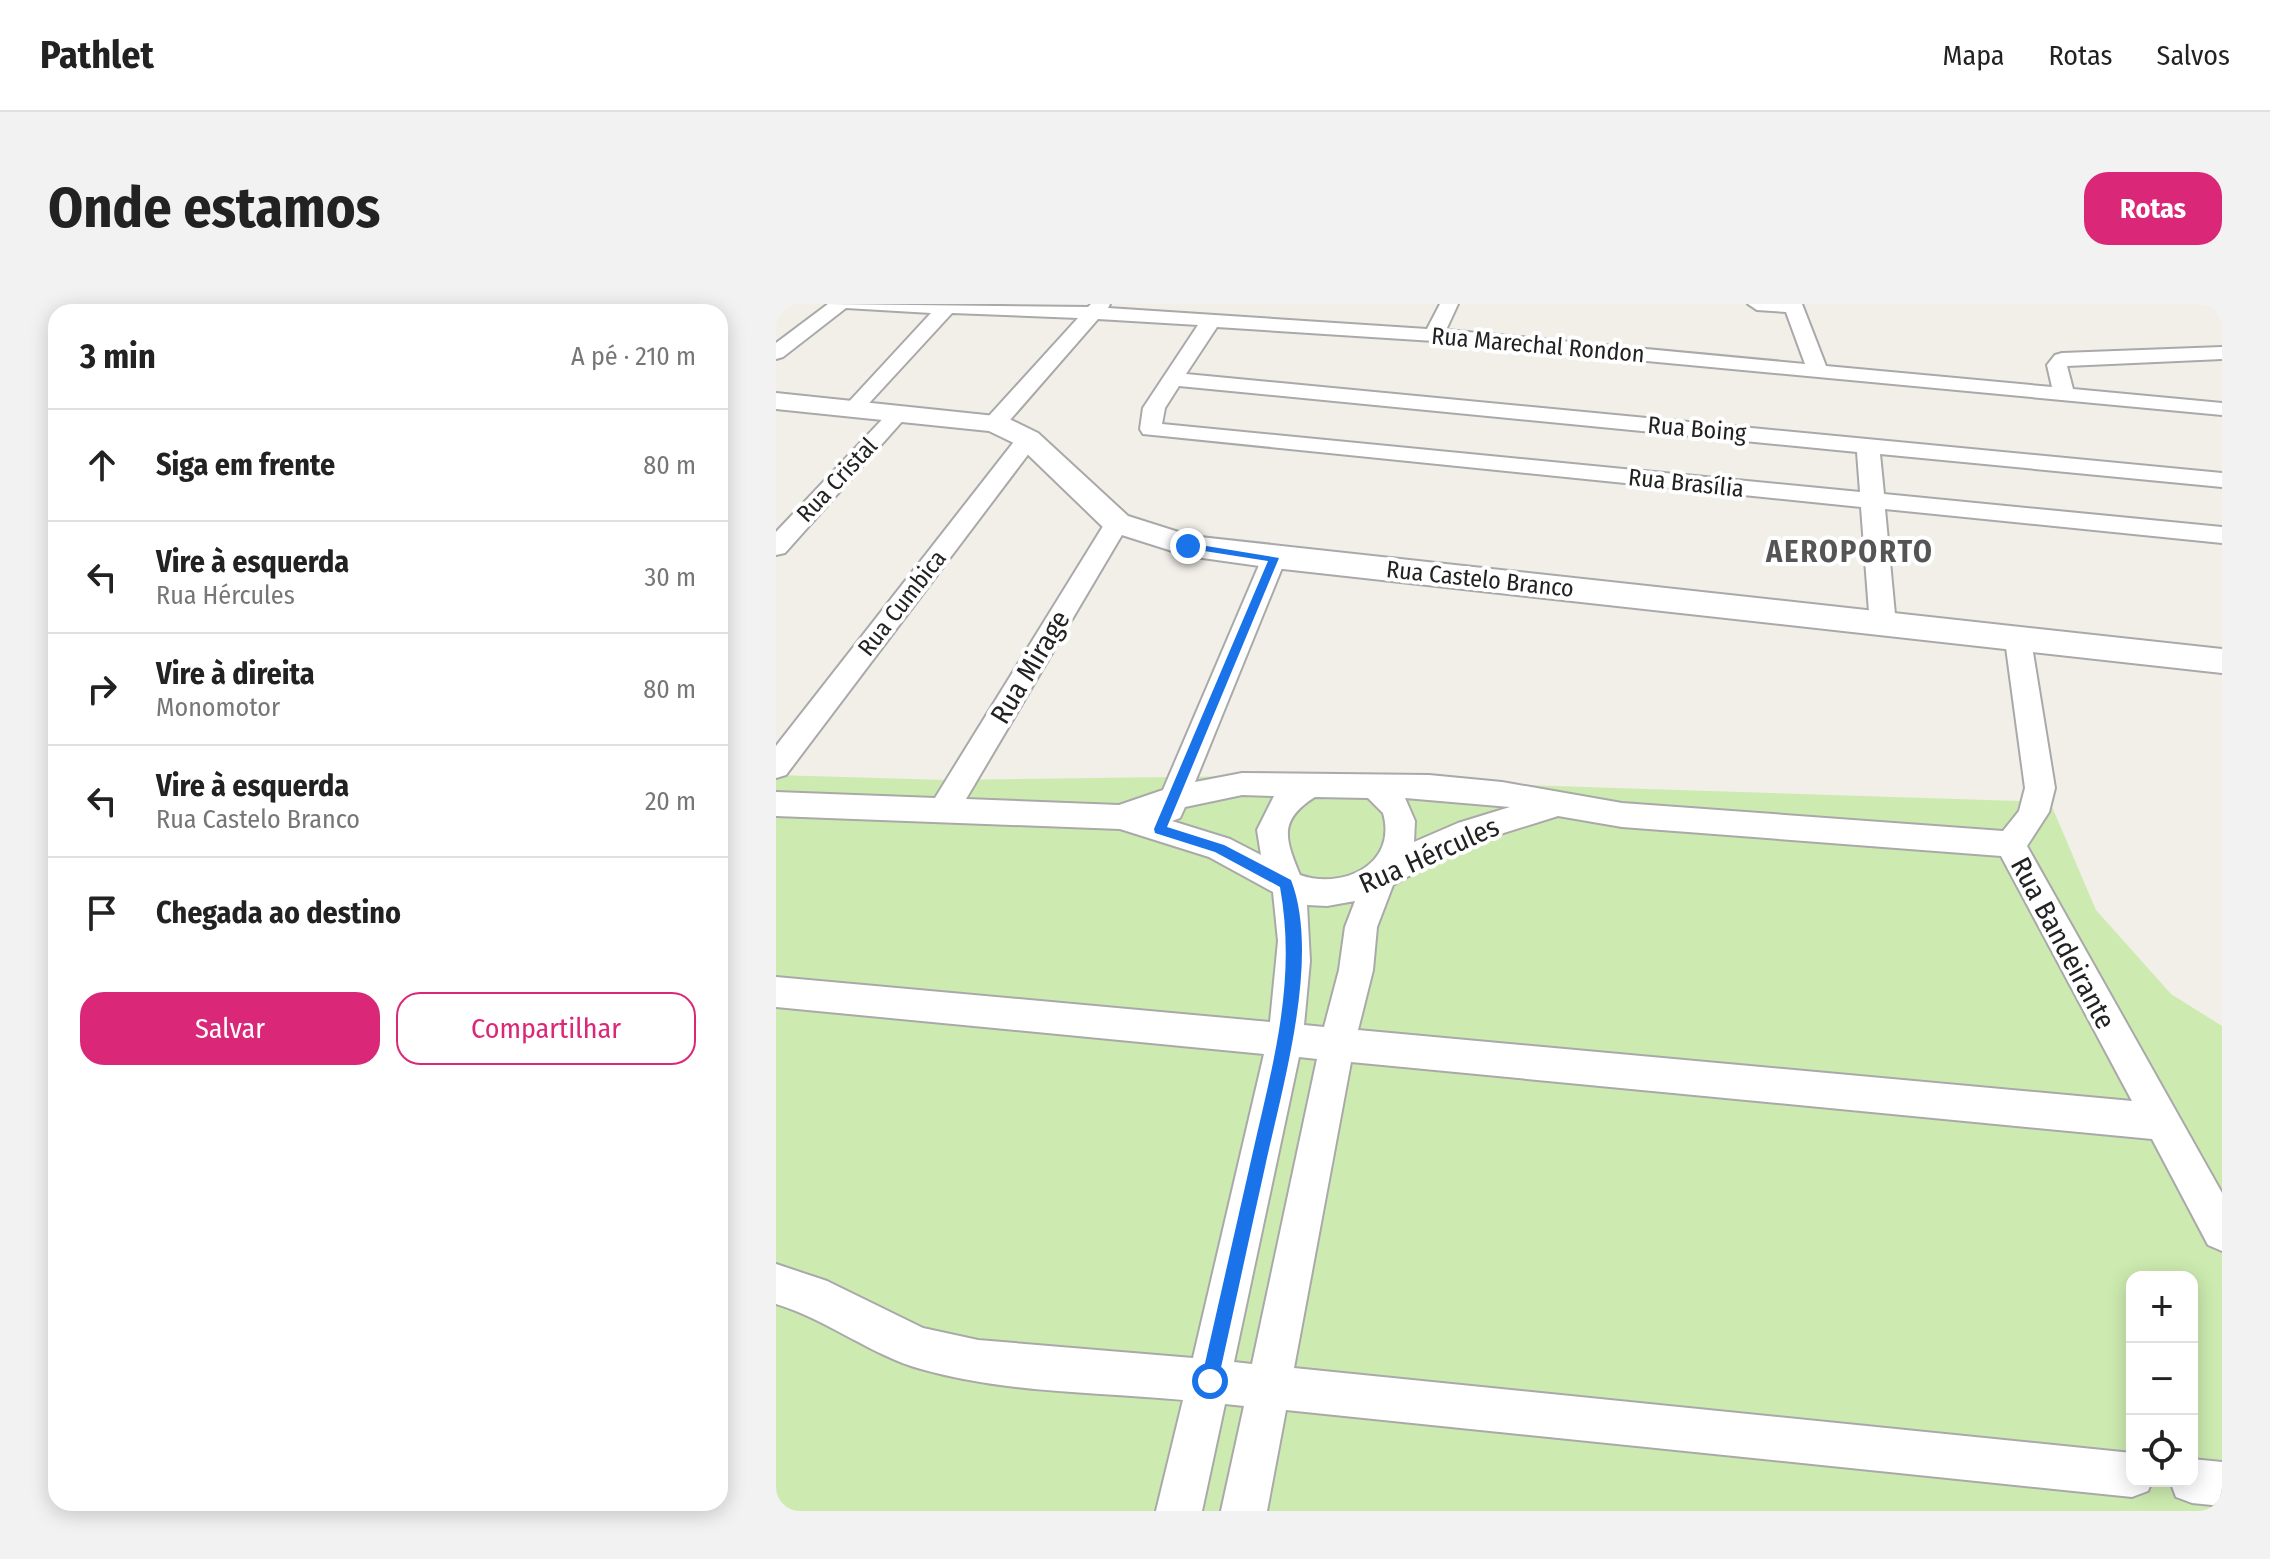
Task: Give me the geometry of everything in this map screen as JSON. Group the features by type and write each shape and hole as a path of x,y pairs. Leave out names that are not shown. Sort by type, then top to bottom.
{"street":[{"path":"776,353 840,304"},
{"name":"Rua Marechal Rondon","path":"852,304 1098,308 1817,369 2222,409"},
{"path":"1434,335 1449,304"},
{"path":"1757,304 1794,306 1817,369"},
{"path":"853,409 947,307"},
{"path":"995,423 1098,308"},
{"path":"1172,379 1212,319"},
{"path":"2064,393 2057,365 2062,359 2222,353"},
{"name":"Rua Brasília","path":"1172,379 1154,408 1151,429 2222,535"},
{"name":"Rua Boing","path":"1172,379 2222,480"},
{"name":"Rua Castelo Branco","path":"776,401 995,423 1028,439 1117,523 1188,546 1274,558 2222,661"},
{"name":"Rua Cristal","path":"776,547 899,413"},
{"name":"Rua Cumbica","path":"776,767 1028,439"},
{"path":"1868,446 1883,625"},
{"name":"Rua Mirage","path":"943,811 1117,523"},
{"path":"1160,829 1274,558"},
{"name":"Rua Bandeirante","path":"2018,640 2040,788 2038,808 2029,825 2010,844 2222,1231"},
{"name":"Rua Hércules","path":"1120,817 1176,797 1242,784 1313,784 1455,789 1622,815 2010,844"},
{"path":"1179,1511 1285,1041 1294,968 1294,930 1286,884 1271,836 1274,820 1290,799 1313,784"},
{"path":"1244,1511 1337,1045 1356,970 1361,927 1380,877 1399,843 1400,821 1388,797 1376,787"},
{"name":"Rua Hércules","path":"776,804 1120,817 1219,848 1286,884 1309,892 1327,893 1346,891 1380,877 1433,847 1558,804"},
{"path":"776,992 2160,1122"},
{"path":"776,1284 813,1295 919,1348 978,1361 1210,1381 2126,1474"},
{"path":"2198,1482 2222,1484"}],"green space":[{"path":"776,775 947,780 1249,776 2050,802 2096,910 2171,994 2222,1026 2222,1511 776,1511"}],"district":[{"name":"AEROPORTO","path":"1850,552"}],"route":[{"path":"1188,546 1274,558 1160,829 1219,848 1286,884 1294,930 1294,968 1285,1041 1210,1381"}]}
